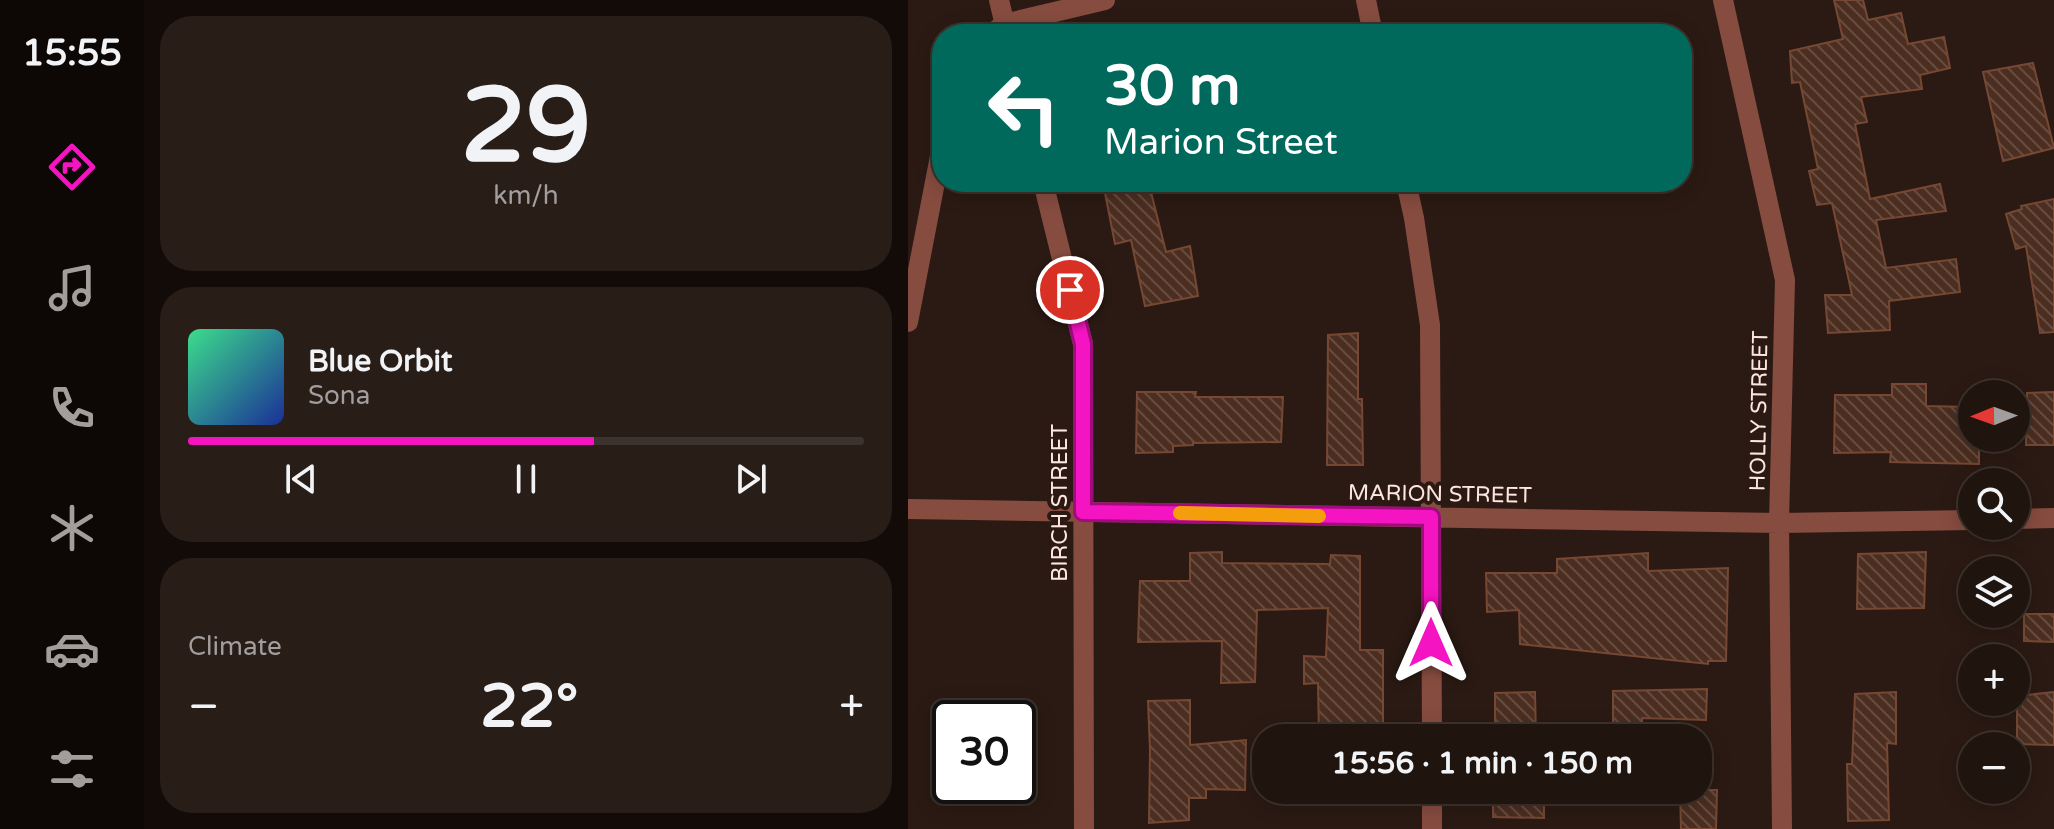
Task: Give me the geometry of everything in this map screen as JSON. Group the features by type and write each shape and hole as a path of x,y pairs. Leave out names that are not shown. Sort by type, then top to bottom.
{"street":[{"path":"999,0 1001,24"},
{"path":"1024,24 1105,0"},
{"path":"1366,0 1371,24"},
{"name":"HOLLY STREET","path":"1723,0 1785,280 1779,523 1782,829"},
{"path":"908,322 933,192"},
{"name":"BIRCH STREET","path":"1045,192 1083,344 1084,829"},
{"path":"1408,192 1430,325 1432,724"},
{"name":"MARION STREET","path":"908,509 1779,523 1958,520"},
{"path":"2030,519 2054,518"},
{"path":"1432,804 1432,829"}],"building":[{"path":"1834,0 1863,0 1868,20 1901,13 1908,44 1944,37 1950,68 1920,75 1922,89 1861,97 1867,122 1855,124 1870,199 1940,184 1946,211 1876,220 1886,268 1956,259 1960,292 1889,301 1890,330 1828,333 1825,295 1852,295 1832,203 1817,205 1809,171 1818,169 1800,82 1792,83 1790,51 1843,39"},
{"path":"2033,63 2054,148 2003,161 1983,72"},
{"path":"1151,192 1166,252 1190,246 1198,296 1145,306 1131,240 1115,244 1105,193"},
{"path":"2054,199 2054,332 2040,333 2026,246 2016,249 2006,214 2022,209 2021,206"},
{"path":"1358,333 1358,399 1362,399 1363,465 1327,465 1328,335"},
{"path":"1892,384 1926,384 1926,406 1958,407 1958,452 1979,452 1979,464 1890,462 1891,452 1834,453 1835,395 1892,395"},
{"path":"1137,392 1196,392 1195,397 1283,397 1281,442 1193,443 1173,446 1173,452 1136,453"},
{"path":"2054,392 2054,445 2030,445 2030,393"},
{"path":"1222,552 1222,563 1330,564 1331,555 1360,556 1360,650 1383,650 1383,724 1319,724 1318,683 1304,684 1304,656 1326,657 1328,608 1257,610 1255,682 1221,683 1222,641 1138,642 1140,581 1190,581 1190,553"},
{"path":"1926,552 1924,608 1857,609 1858,554"},
{"path":"1648,553 1648,571 1728,568 1726,661 1708,661 1708,664 1520,644 1519,610 1487,612 1486,573 1557,573 1557,559"},
{"path":"2030,614 2054,614 2054,642 2024,641 2024,628 2030,628"},
{"path":"1707,689 1706,720 1642,718 1642,724 1613,724 1613,691"},
{"path":"1535,692 1536,724 1495,724 1495,693"},
{"path":"1896,692 1896,744 1887,743 1889,820 1848,821 1847,764 1852,764 1855,694"},
{"path":"2054,692 2054,745 2030,744 2030,732 2017,732 2017,716 2030,716 2030,695"},
{"path":"1190,700 1190,745 1246,740 1245,790 1206,789 1206,798 1189,798 1189,820 1149,823 1148,701"},
{"path":"1712,790 1717,790 1716,829 1681,829 1680,804 1712,804"},
{"path":"1493,804 1544,804 1544,818 1493,817"}],"slow traffic":[{"path":"1180,513 1319,516"}],"route":[{"path":"1070,290 1083,344 1083,512 1431,517 1431,643"}]}
